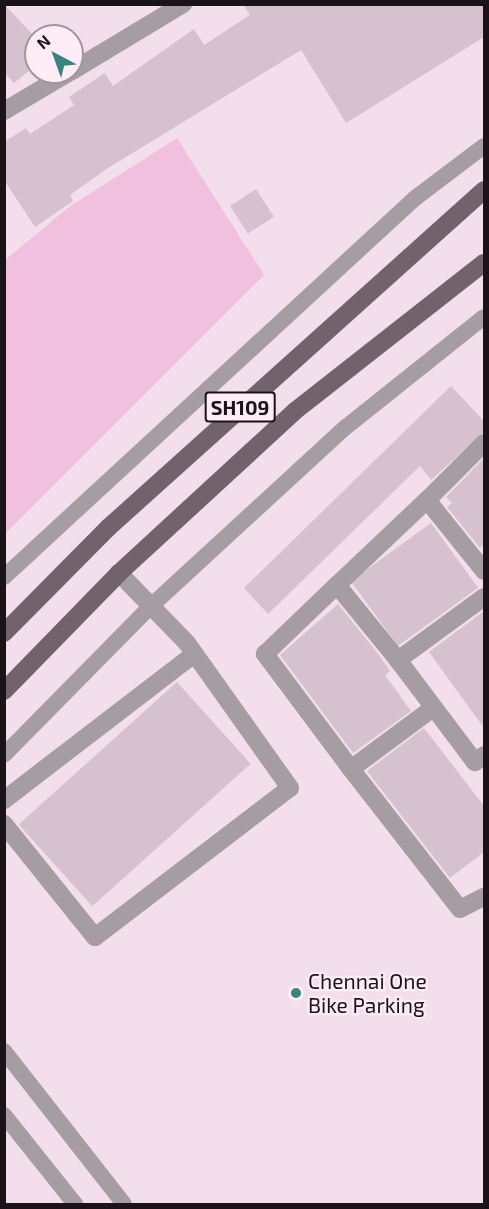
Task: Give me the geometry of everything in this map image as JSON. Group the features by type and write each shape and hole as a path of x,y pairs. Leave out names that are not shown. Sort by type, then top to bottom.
{"main road":[{"name":"SH109","path":"4,633 110,527 484,190"},
{"name":"SH109","path":"4,691 119,573 295,411 484,263"}],"street":[{"path":"84,63 183,4"},
{"path":"4,111 49,84"},
{"path":"484,442 427,500 265,654 460,909 484,897"},
{"path":"427,500 484,571"},
{"path":"4,824 95,938 290,788 193,654 119,573"},
{"path":"337,585 398,660 433,708 481,764"},
{"path":"398,660 484,597"},
{"path":"4,800 193,654"},
{"path":"351,769 433,708"}],"lane":[{"path":"4,577 414,199 484,146"},
{"path":"4,755 151,606 346,427 484,317"},
{"path":"4,1051 124,1204"},
{"path":"4,1115 75,1204"}],"shaded area":[{"path":"177,138 264,275 5,534 5,260 69,207"}],"building":[{"path":"4,4 24,25 24,75 14,83 4,72"},
{"path":"243,4 484,4 484,37 346,123 301,50 108,168 70,195 73,201 35,227 4,180 4,142 26,128 30,134 74,105 69,97 105,73 113,86 194,29 204,45 250,15"},
{"path":"256,189 274,217 248,234 230,206"},
{"path":"451,386 484,421 484,432 431,480 420,466 268,614 244,588"},
{"path":"484,458 484,544 480,548 447,507 452,503 446,497"},
{"path":"431,523 478,588 398,646 351,581"},
{"path":"338,604 390,671 385,675 411,711 353,753 280,655"},
{"path":"484,611 484,728 429,652"},
{"path":"177,682 251,764 92,906 19,825"},
{"path":"424,728 484,806 484,852 450,878 367,771"}],"place":[{"name":"Chennai One Bike Parking","path":"296,993"}]}
